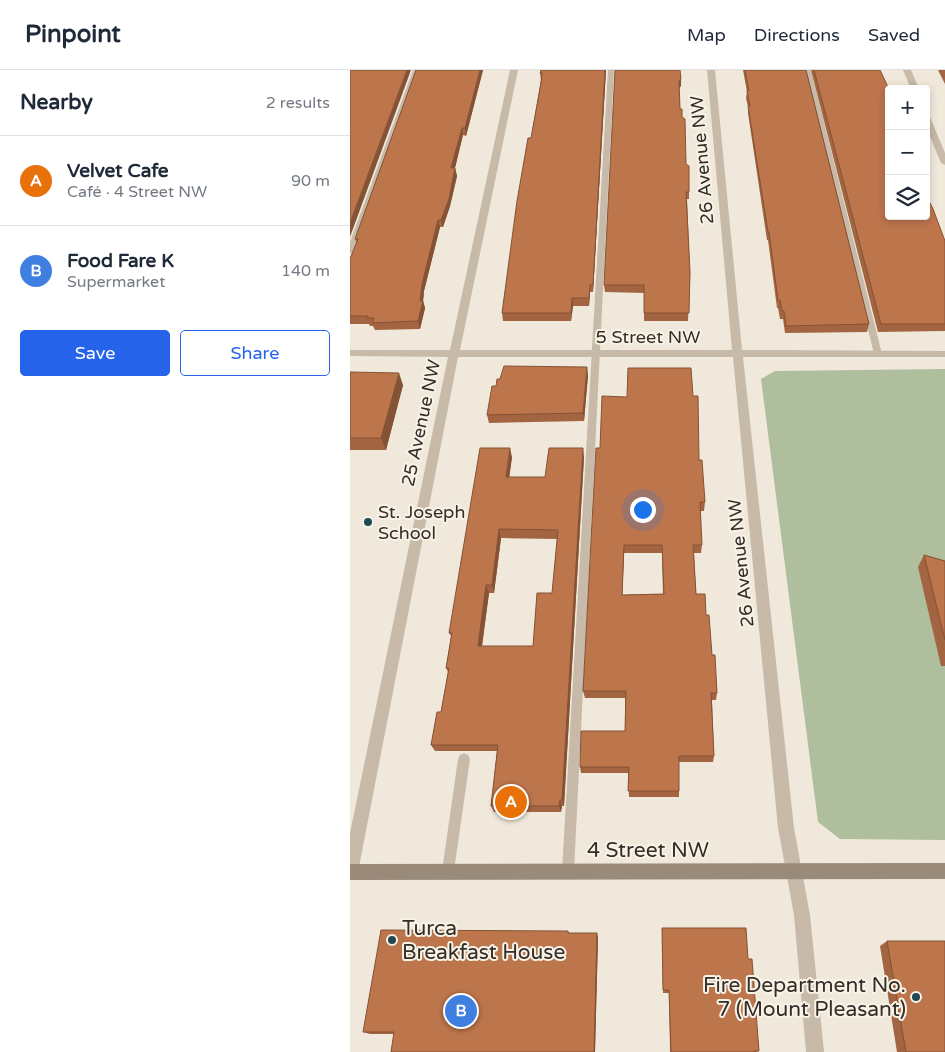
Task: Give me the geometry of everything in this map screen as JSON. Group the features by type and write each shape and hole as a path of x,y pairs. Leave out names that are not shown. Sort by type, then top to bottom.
{"main road":[{"name":"4 Street NW","path":"350,872 945,871"}],"street":[{"name":"25 Avenue NW","path":"350,872 514,70"},
{"name":"26 Avenue NW","path":"711,70 737,354 786,828 802,915 816,1052"},
{"path":"907,70 913,85"},
{"path":"930,127 945,163"},
{"name":"5 Street NW","path":"350,353 945,354"}],"lane":[{"path":"350,252 416,70"},
{"path":"568,871 611,70"},
{"path":"808,70 878,354"},
{"path":"448,871 464,759"}],"green space":[{"path":"945,369 945,840 840,839 818,822 761,379 775,371"}],"building":[{"path":"350,70 407,70 350,223"},
{"path":"416,70 480,70 465,128 462,128 451,168 455,168 449,199 441,220 438,220 422,284 420,301 423,301 418,321 373,323 374,318 367,318 368,316 350,316 350,259 358,239 355,239"},
{"path":"541,70 605,70 593,285 590,285 589,298 572,298 571,313 502,313 517,201 528,138 531,138 541,83"},
{"path":"615,70 680,70 680,109 682,109 682,117 685,119 686,164 689,166 689,192 686,192 690,272 689,313 644,313 644,285 604,285"},
{"path":"745,70 806,70 869,324 786,326 784,311 782,311 780,300 778,300 748,106 750,106 747,91 749,91"},
{"path":"814,70 880,70 887,85 885,85 885,220 930,220 930,203 945,241 945,324 881,324"},
{"path":"504,366 587,367 583,413 487,415 492,386 496,386 497,379 500,379"},
{"path":"628,368 691,368 693,396 698,396 699,460 702,460 705,502 700,502 702,545 693,545 696,594 705,594 706,615 709,615 712,655 715,655 717,693 711,693 714,756 679,756 679,791 628,791 629,767 580,767 581,731 625,731 626,691 583,691 596,448 600,448 602,396 627,397","holes":["624,545 662,545 664,594 622,595"]},
{"path":"350,372 399,373 381,438 350,438"},
{"path":"480,448 510,448 506,477 545,477 549,448 583,448 562,800 560,800 559,806 491,806 498,745 431,745 437,712 441,712 449,668 446,668 452,633 449,633","holes":["499,529 558,530 552,593 537,593 533,646 478,646 486,585 492,585"]},
{"path":"924,555 945,561 945,640"},
{"path":"662,928 746,928 748,959 752,959 759,1051 671,1052 669,990 663,990"},
{"path":"381,930 568,931 568,933 597,933 594,1052 391,1052 394,1032 363,1032"},
{"name":"Fire Department No. 7 (Mount Pleasant)","path":"887,941 945,941 945,1052 906,1052"}],"place":[{"name":"St. Joseph School","path":"368,522"},
{"name":"Velvet Cafe","path":"511,802"},
{"name":"Turca Breakfast House","path":"392,940"},
{"name":"Fire Department No. 7 (Mount Pleasant)","path":"916,997"},
{"name":"Food Fare K","path":"461,1011"}]}
